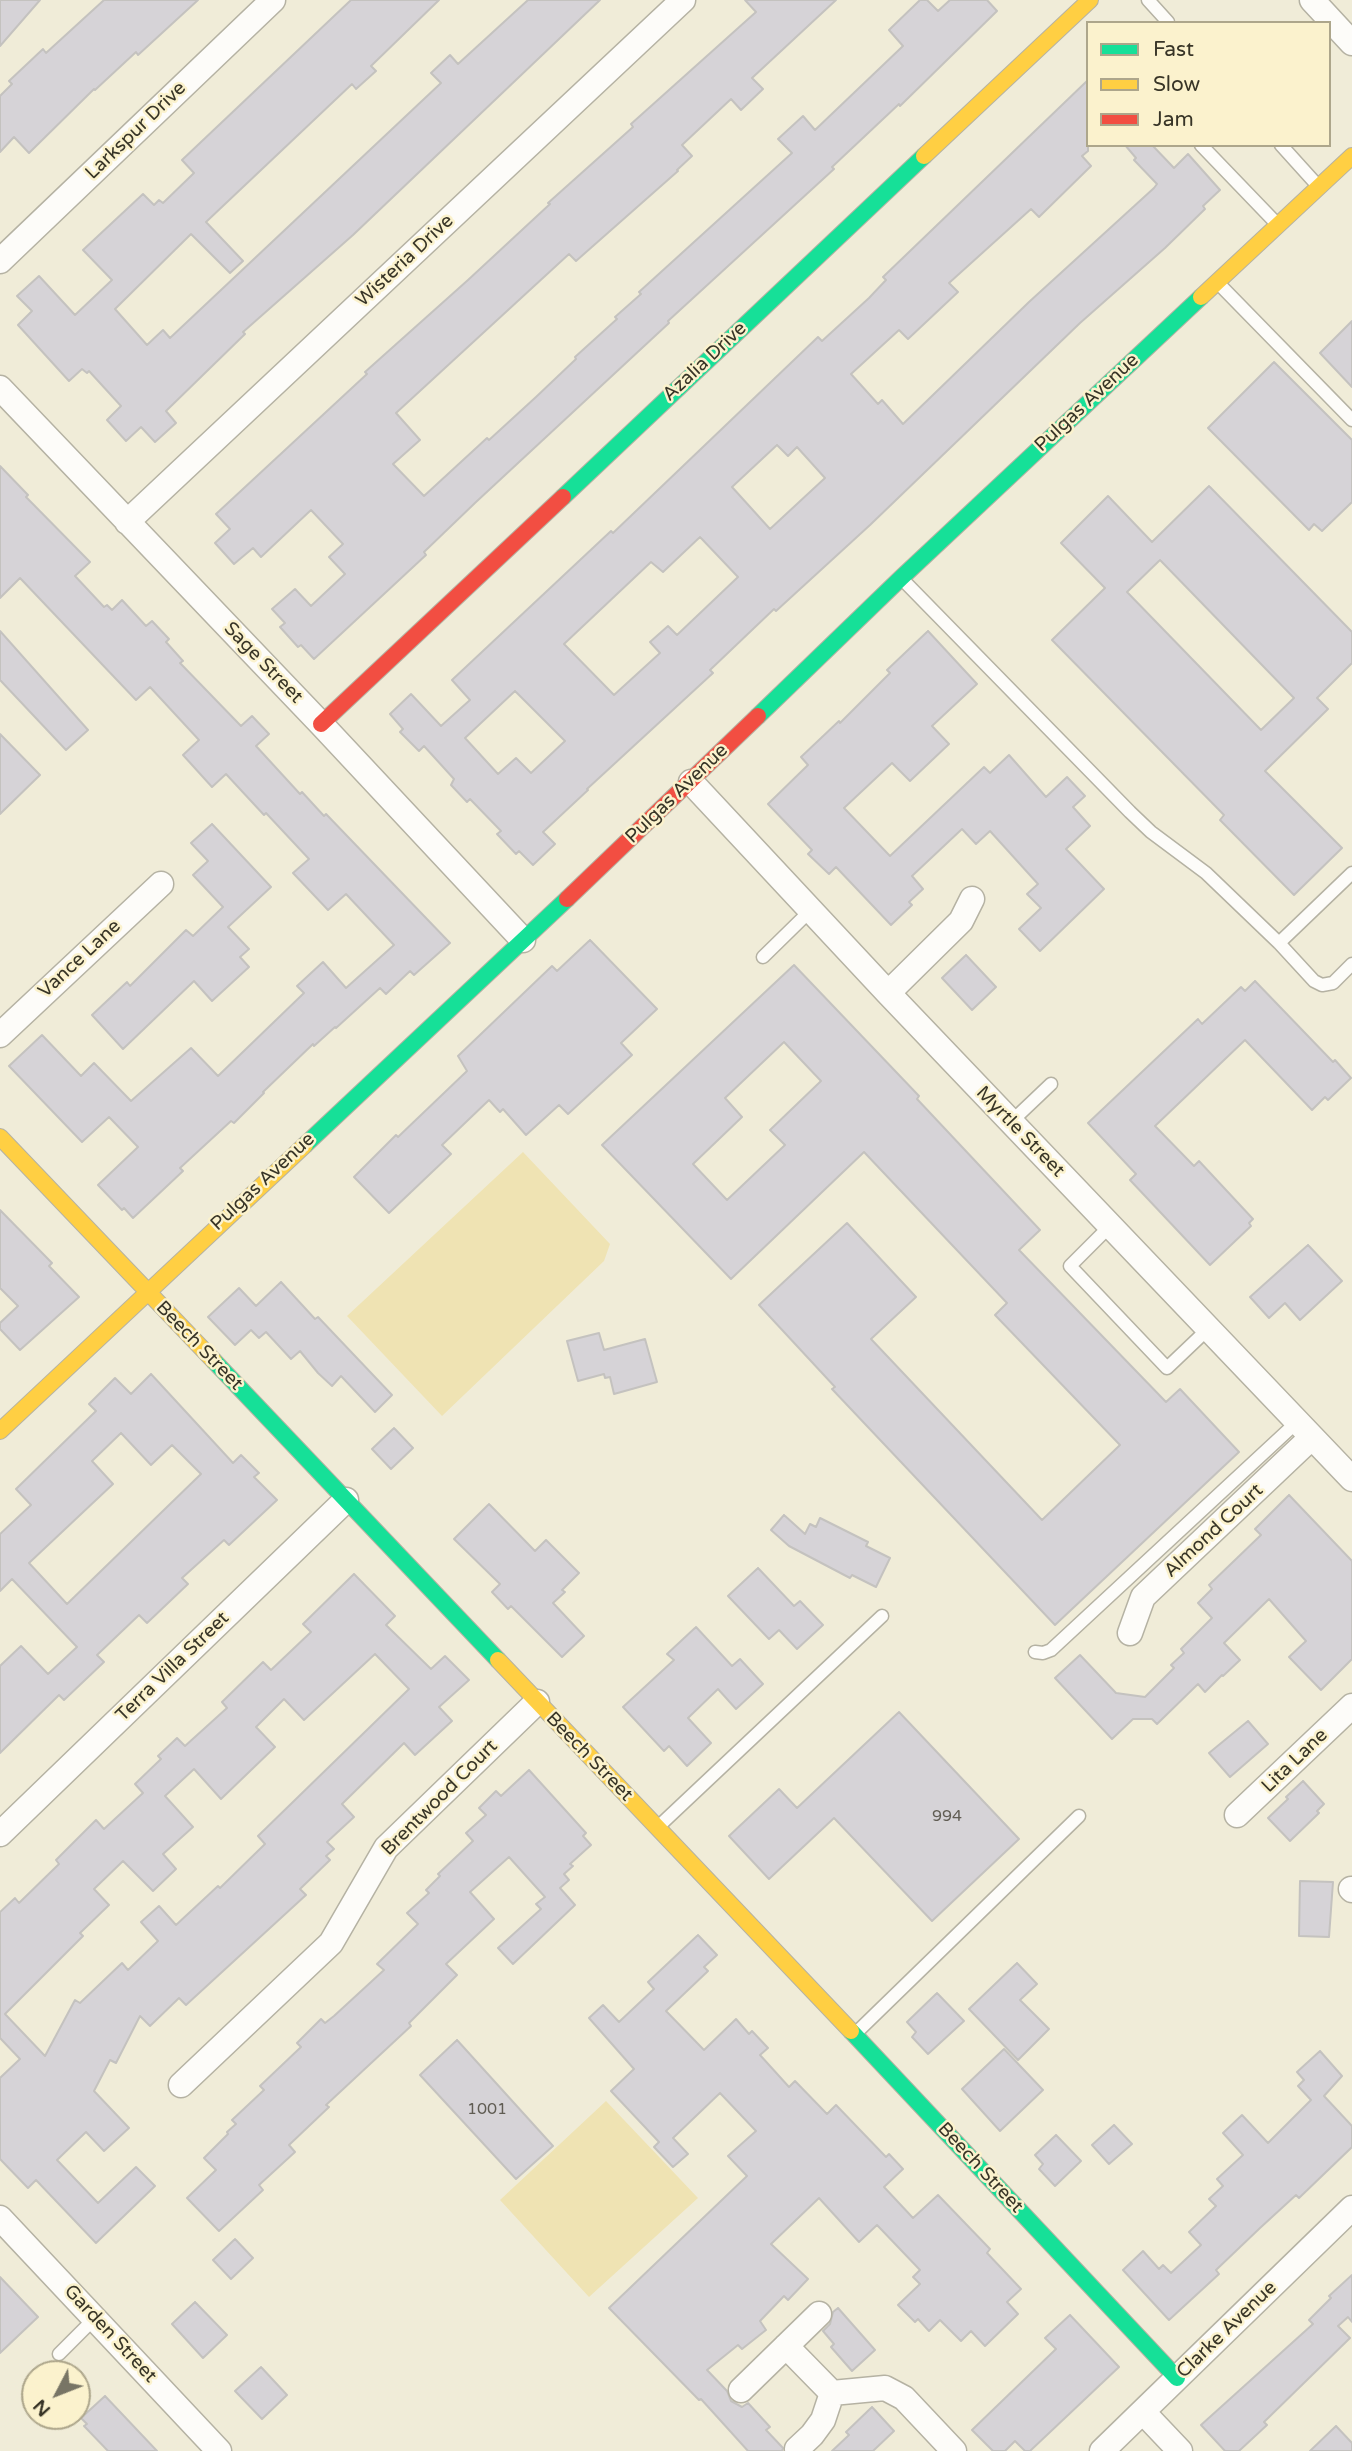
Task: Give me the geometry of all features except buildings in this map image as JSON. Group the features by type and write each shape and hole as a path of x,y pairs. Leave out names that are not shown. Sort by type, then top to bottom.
{"street":[{"name":"Larkspur Drive","path":"0,261 273,0"},
{"name":"Wisteria Drive","path":"127,522 683,0"},
{"name":"Azalia Drive","path":"321,723 1078,17 1090,0"},
{"path":"1312,0 1352,43"},
{"name":"Pulgas Avenue","path":"0,1431 691,782 901,578 1352,156"},
{"name":"Sage Street","path":"0,388 321,723 523,940"},
{"name":"Myrtle Street","path":"691,782 888,993 1352,1479"},
{"name":"Vance Lane","path":"0,1035 161,884"},
{"path":"888,993 961,921 972,899"},
{"name":"Beech Street","path":"0,1137 855,2035 1177,2378"},
{"name":"Almond Court","path":"1130,1633 1143,1597 1304,1430"},
{"name":"Terra Villa Street","path":"0,1834 346,1500"},
{"name":"Brentwood Court","path":"181,2085 331,1943 386,1848 537,1702"},
{"name":"Lita Lane","path":"1237,1815 1352,1706"},
{"name":"Clarke Avenue","path":"1102,2451 1352,2208"},
{"name":"Garden Street","path":"0,2218 219,2451"},
{"path":"741,2390 819,2314"},
{"path":"786,2346 832,2393"},
{"path":"832,2393 886,2388 904,2398 954,2451"},
{"path":"797,2449 823,2420 832,2393"},
{"path":"1143,2412 1180,2451"}],"lane":[{"path":"1148,0 1167,21"},
{"path":"1203,147 1277,225"},
{"path":"1283,147 1318,186"},
{"path":"1217,281 1352,420"},
{"path":"901,578 1144,826 1206,873 1279,943 1314,981 1322,985 1333,983 1352,964"},
{"path":"1279,943 1352,873"},
{"path":"763,957 811,911"},
{"path":"1011,1122 1051,1084"},
{"path":"1110,1226 1070,1266 1105,1303 1167,1368 1208,1329"},
{"path":"1035,1652 1051,1650 1304,1430"},
{"path":"657,1828 882,1616"},
{"path":"855,2035 1079,1816"},
{"path":"59,2354 95,2318"}],"shaded area":[{"path":"523,1152 610,1244 604,1261 442,1416 347,1316"},
{"path":"606,2101 698,2198 589,2297 500,2200"}],"traffic: fast":[{"path":"563,497 924,156"},
{"path":"758,716 1201,297"},
{"path":"305,1145 567,899"},
{"path":"214,1361 498,1660"},
{"path":"851,2031 1177,2378"}],"traffic: slow":[{"path":"924,156 1090,0"},
{"path":"1201,297 1352,156"},
{"path":"0,1137 214,1361"},
{"path":"0,1431 305,1145"},
{"path":"498,1660 851,2031"}],"traffic: jam":[{"path":"321,724 563,497"},
{"path":"567,899 758,716"}]}
